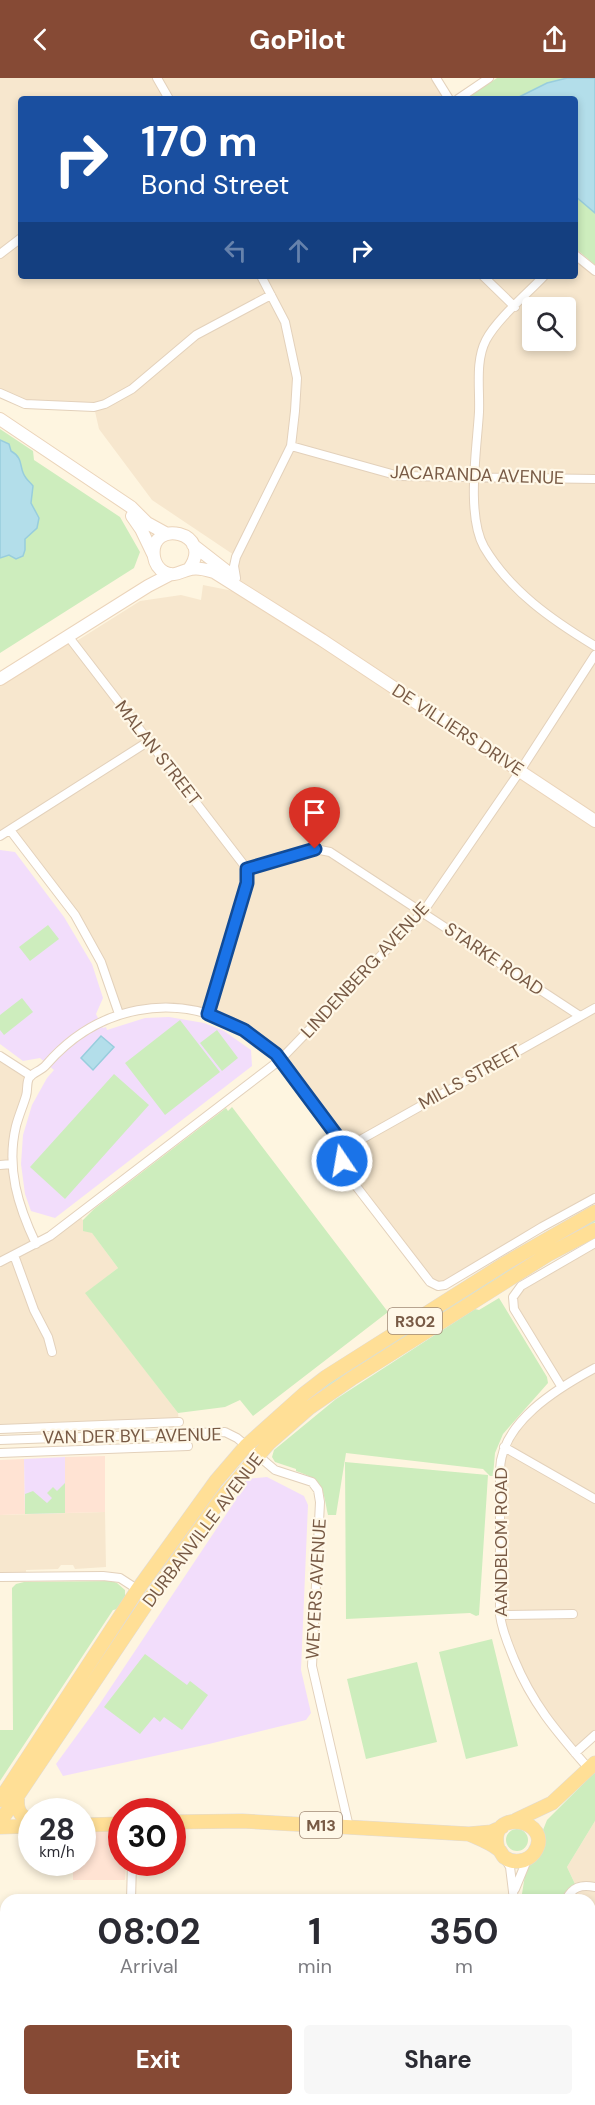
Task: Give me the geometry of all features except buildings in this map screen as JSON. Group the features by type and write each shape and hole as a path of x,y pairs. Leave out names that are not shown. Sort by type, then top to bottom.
{"main road":[{"name":"DURBANVILLE AVENUE","path":"0,1800 138,1589 216,1481 246,1446 326,1377 506,1263 595,1212"},
{"name":"DURBANVILLE AVENUE","path":"0,1822 151,1597 221,1499 257,1456 309,1408 336,1389 540,1260 595,1230"},
{"name":"M13","path":"469,1834 516,1861 528,1858 537,1846 535,1832 552,1803 592,1766"},
{"path":"18,1794 18,1798"},
{"name":"M13","path":"186,1822 242,1821 469,1834 491,1832 552,1803"},
{"path":"516,1820 527,1823 535,1832"},
{"path":"0,1827 18,1826"},
{"path":"502,1827 497,1838 502,1853"}],"street":[{"path":"157,78 167,96"},
{"path":"436,78 447,96"},
{"path":"462,96 489,78"},
{"path":"0,254 18,240"},
{"path":"578,257 595,271"},
{"path":"236,578 234,566 236,557 291,446 297,378 285,322 263,279"},
{"path":"486,279 515,307"},
{"path":"541,279 492,332 482,352 475,478 477,529 484,547 515,587 541,610 595,646"},
{"path":"0,393 25,404 94,406 105,404 132,389 196,335 272,295"},
{"path":"0,419 120,500 147,523 167,534"},
{"name":"JACARANDA AVENUE","path":"291,446 391,475 595,479"},
{"path":"120,500 141,529 164,572 171,574"},
{"path":"0,679 133,595 171,574 183,572 189,568 195,557 193,545 185,536 173,532 157,542 145,582 133,595"},
{"name":"DE VILLIERS DRIVE","path":"193,545 214,563 322,640"},
{"path":"214,563 236,557"},
{"name":"DE VILLIERS DRIVE","path":"189,568 214,572 322,640 595,821"},
{"name":"MALAN STREET","path":"68,636 247,869"},
{"name":"LINDENBERG AVENUE","path":"0,1262 50,1236 280,1060 423,912 520,771 595,655"},
{"path":"0,836 149,741"},
{"path":"10,830 75,915 101,962 119,1014"},
{"name":"STARKE ROAD","path":"247,869 311,850 330,852 580,1016"},
{"path":"208,1014 247,883 247,869"},
{"path":"36,1244 17,1197 12,1164 16,1128 27,1094 27,1083 31,1076 40,1071 61,1048 78,1035 119,1014 144,1009 170,1008 208,1014 244,1030 266,1045 280,1060 346,1148 342,1161 346,1173 430,1282 438,1286 445,1285 595,1198"},
{"name":"MILLS STREET","path":"346,1148 595,1008"},
{"path":"0,1056 31,1076"},
{"path":"0,1164 12,1164"},
{"path":"561,1386 514,1309 513,1296 520,1286 595,1243"},
{"path":"14,1255 34,1310 45,1329 52,1352"},
{"name":"AANDBLOM ROAD","path":"592,1766 575,1753 547,1719 527,1688 504,1632 500,1615 500,1462 504,1447 512,1434 538,1405 561,1386 595,1368"},
{"name":"VAN DER BYL AVENUE","path":"0,1429 179,1422"},
{"name":"VAN DER BYL AVENUE","path":"0,1440 225,1432 235,1436 257,1456"},
{"path":"121,1435 124,1448"},
{"path":"0,1453 188,1446"},
{"path":"504,1447 595,1499"},
{"name":"WEYERS AVENUE","path":"257,1456 275,1470 312,1482 320,1495 312,1666 349,1827"},
{"path":"0,1578 103,1576 120,1578 151,1597"},
{"path":"500,1615 573,1614"},
{"path":"575,1753 595,1735"},
{"path":"502,1853 510,1867 514,1894"},
{"path":"515,1894 523,1866 528,1858"},
{"path":"131,1894 132,1876"},
{"path":"570,1894 580,1886 595,1887"}],"shaded area":[{"path":"0,78 435,78 446,96 18,96 18,279 578,279 578,258 595,272 595,1198 445,1285 435,1285 344,1169 346,1148 266,1044 195,1010 119,1013 76,915 11,830 0,837 0,680 69,636 75,642 140,601 181,595 201,600 203,585 264,597 237,578 237,557 152,500 99,429 94,407 40,406 0,394"},
{"path":"0,850 15,852 64,917 92,964 103,998 96,1014 103,1028 106,1027 107,1030 145,1018 169,1017 204,1023 224,1031 251,1050 252,1066 55,1218 31,1211 25,1194 21,1164 23,1135 32,1105 54,1070 40,1058 23,1061 0,1044"},
{"path":"0,1056 31,1076 19,1116 14,1175 36,1244 79,1215 118,1268 86,1293 178,1413 179,1422 0,1430"},
{"path":"595,1242 595,1736 576,1753 547,1719 504,1632 500,1470 508,1441 561,1387 514,1309 515,1291"},
{"path":"105,1456 105,1512 65,1513 65,1457"},
{"path":"65,1457 65,1513 25,1514 24,1459"},
{"path":"24,1459 25,1514 0,1515 0,1460"},
{"path":"267,1477 304,1496 308,1505 301,1670 311,1713 306,1720 63,1776 56,1764 99,1705 233,1504 247,1479"},
{"path":"105,1512 106,1567 75,1569 73,1565 61,1565 58,1569 26,1570 26,1578 0,1578 0,1515"},
{"path":"595,1821 595,1894 572,1894 577,1888 567,1867"},
{"path":"96,1832 108,1832 108,1876 125,1876 125,1880 73,1880 73,1876 96,1876"}],"green space":[{"path":"497,78 595,78 595,265 578,251 578,96 470,96"},
{"path":"0,429 33,451 34,460 120,517 140,552 134,568 0,653"},
{"path":"48,925 59,939 30,961 19,947"},
{"path":"22,998 33,1012 4,1035 0,1030 0,1015"},
{"path":"180,1020 220,1072 165,1115 125,1063"},
{"path":"217,1030 238,1058 222,1071 200,1043"},
{"path":"114,1074 149,1105 65,1199 30,1167"},
{"path":"232,1107 388,1312 253,1416 240,1400 225,1407 178,1413 85,1293 118,1268 92,1233 83,1231 83,1220 94,1209 226,1108 228,1111"},
{"path":"595,1218 595,1222 553,1246 306,1402 305,1400 411,1328"},
{"path":"499,1298 547,1377 548,1383 503,1434 495,1453 493,1476 483,1469 346,1453 336,1515 328,1515 323,1492 317,1482 296,1469 275,1462 272,1457 274,1450 336,1399 475,1309 479,1310"},
{"path":"345,1462 488,1475 479,1615 470,1613 346,1619"},
{"path":"65,1483 65,1513 25,1514 25,1494 33,1491 47,1503 52,1498 47,1493 53,1487 57,1491"},
{"path":"112,1581 125,1590 125,1598 118,1609 113,1610 0,1781 0,1730 13,1730 12,1588 24,1582"},
{"path":"492,1639 518,1746 466,1759 439,1652"},
{"path":"145,1654 187,1685 190,1681 208,1695 182,1730 164,1717 160,1722 154,1717 140,1734 104,1707"},
{"path":"417,1662 437,1742 366,1759 347,1679"},
{"path":"595,1772 595,1821 567,1867 575,1884 565,1894 522,1894 525,1875 547,1820"},
{"path":"517,1829 525,1832 528,1840 525,1848 517,1851 509,1848 506,1840 509,1832"}],"water":[{"path":"567,78 595,78 595,213 578,199 578,96 521,96 547,83"},
{"path":"0,440 9,444 11,451 20,460 24,474 33,486 31,503 39,518 37,528 25,539 23,556 16,559 9,555 0,558"},
{"path":"101,1036 114,1047 93,1070 81,1058"}],"route":[{"path":"315,849 247,869 247,883 208,1014 244,1030 276,1054 346,1148 342,1161"}]}
